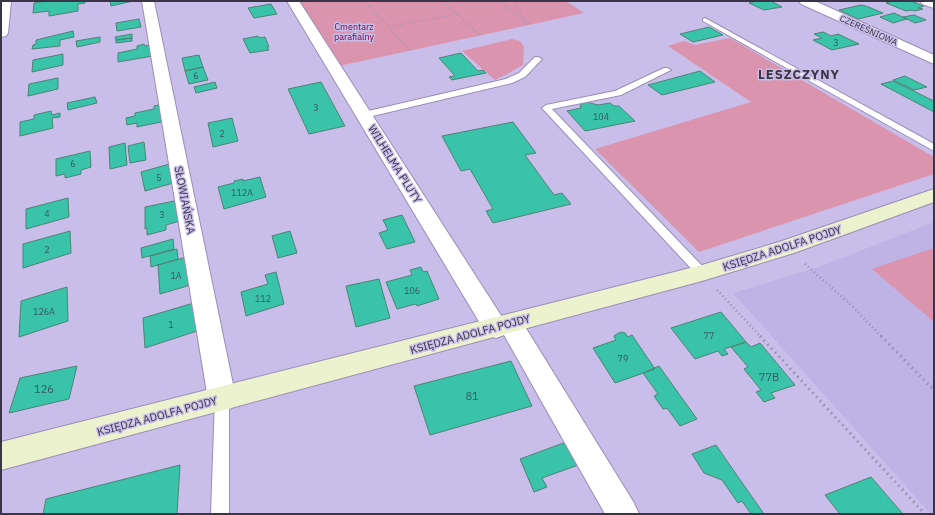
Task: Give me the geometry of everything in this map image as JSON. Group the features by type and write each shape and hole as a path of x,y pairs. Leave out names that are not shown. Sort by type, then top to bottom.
{"street":[{"path":"1,32 6,1"},
{"name":"SŁOWIAŃSKA","path":"148,1 222,398"},
{"name":"WILHELMA PLUTY","path":"293,1 364,115 503,326 622,514"},
{"name":"CZEREŚNIOWA","path":"805,1 934,60"},
{"path":"926,1 934,4"},
{"name":"KSIĘDZA ADOLFA POJDY","path":"1,456 702,274 786,248 934,194"}],"lane":[{"path":"705,20 934,148"},
{"path":"364,115 509,82 522,75 538,59"},
{"path":"667,70 618,93 546,108 702,274"},
{"path":"220,514 222,398"}],"path":[{"path":"365,1 410,52"},
{"path":"443,1 481,36"},
{"path":"498,1 530,25"},
{"path":"514,1 525,21"},
{"path":"388,27 457,14"},
{"path":"786,248 850,304 934,390"},
{"path":"702,274 925,514"}],"shaded area":[{"path":"934,222 934,514 931,514 733,293 822,266"}],"green space":[{"name":"Cmentarz parafialny","path":"299,1 566,1 584,13 339,66"},
{"path":"730,38 934,157 934,174 699,252 595,149 751,102 668,46 684,41 695,45"},
{"path":"512,39 520,41 524,47 523,65 495,80 462,51"},
{"path":"934,248 934,322 872,269"}],"building":[{"path":"46,1 85,1 85,3 78,4 78,11 49,16 49,11 33,13 34,3"},
{"path":"110,1 133,1 111,6"},
{"path":"757,1 771,1 782,7 764,10 749,3"},
{"path":"892,1 911,1 924,6 918,8 923,9 906,11 886,3"},
{"path":"271,4 277,14 254,18 248,8"},
{"path":"861,5 883,13 858,19 839,10"},
{"path":"894,13 907,19 893,23 880,17"},
{"path":"914,15 926,20 915,23 903,17"},
{"path":"139,19 141,27 117,31 116,23"},
{"path":"709,27 723,35 693,42 680,34"},
{"path":"73,31 74,37 60,40 60,46 32,49 33,45 36,44 36,40"},
{"path":"823,32 831,36 838,34 859,44 832,50 813,40 822,38 814,34"},
{"path":"132,34 132,38 116,40 115,37"},
{"path":"258,36 259,38 265,37 269,50 250,53 243,39"},
{"path":"100,37 100,42 77,47 76,41"},
{"path":"132,38 132,41 116,43 116,40"},
{"path":"144,44 145,46 151,45 153,56 118,62 118,53 137,49 137,46"},
{"path":"461,53 478,71 483,70 486,73 452,80 449,77 455,76 439,58"},
{"path":"63,54 63,65 32,72 33,60"},
{"path":"199,55 203,67 185,71 182,58"},
{"path":"203,67 208,80 189,84 185,71"},
{"path":"700,71 715,82 662,95 648,85"},
{"path":"905,76 927,87 914,90 893,80"},
{"path":"58,78 58,89 28,96 29,84"},
{"path":"893,81 934,101 934,112 881,84"},
{"path":"215,82 217,88 196,93 194,87"},
{"path":"321,82 345,126 309,134 288,89"},
{"path":"95,97 97,103 68,110 67,103"},
{"path":"586,102 598,105 610,103 614,106 619,106 635,121 585,131 567,111 581,108 580,105"},
{"path":"163,104 166,121 137,127 137,123 127,125 126,118 135,116 135,113 154,109 154,106"},
{"path":"51,111 52,115 60,113 60,117 52,118 53,128 20,136 20,122 34,119 34,115"},
{"path":"232,118 238,141 213,147 208,123"},
{"path":"513,122 536,153 525,155 554,195 562,193 571,204 493,223 486,211 493,209 470,169 461,171 442,136"},
{"path":"144,142 146,160 130,163 128,146"},
{"path":"125,143 127,165 110,169 109,147"},
{"path":"90,151 91,167 81,170 81,174 65,178 65,174 56,176 56,159"},
{"path":"173,163 177,182 145,191 141,172"},
{"path":"260,177 266,197 224,209 218,187 234,183 234,181 243,179 243,181"},
{"path":"68,198 69,217 26,229 26,209"},
{"path":"179,200 180,221 166,225 166,230 147,235 147,228 145,229 145,207"},
{"path":"402,215 415,242 387,249 379,233 388,230 383,220"},
{"path":"70,231 71,253 23,268 23,244"},
{"path":"290,231 297,253 278,258 272,236"},
{"path":"173,239 174,249 142,258 141,248"},
{"path":"177,249 178,259 151,267 150,256"},
{"path":"190,256 194,284 160,294 158,265"},
{"path":"421,267 423,272 427,271 439,299 417,306 416,304 397,309 386,282 412,275 410,270"},
{"path":"276,272 284,304 246,316 241,292 268,284 265,275"},
{"path":"379,279 390,318 356,327 346,286"},
{"path":"67,287 68,321 19,337 21,301"},
{"path":"197,302 200,330 145,348 143,318"},
{"path":"721,312 746,342 724,349 728,354 722,356 718,351 695,359 671,328"},
{"path":"621,332 625,333 628,337 632,335 655,369 615,383 593,348 616,340 614,337 615,335"},
{"path":"746,342 751,347 760,343 795,385 771,393 775,398 764,402 756,392 761,390 744,369 748,367 731,347"},
{"path":"511,361 532,406 430,435 414,386"},
{"path":"77,366 69,399 9,413 20,378"},
{"path":"659,366 697,419 680,426 667,408 663,409 654,396 658,394 643,373"},
{"path":"569,441 581,464 542,478 547,487 534,492 520,459"},
{"path":"716,445 764,514 751,514 742,501 738,503 722,480 704,473 692,454"},
{"path":"180,465 177,514 43,514 46,499"},
{"path":"871,477 903,514 840,514 825,495"}],"district":[{"name":"LESZCZYNY","path":"799,74"}]}
